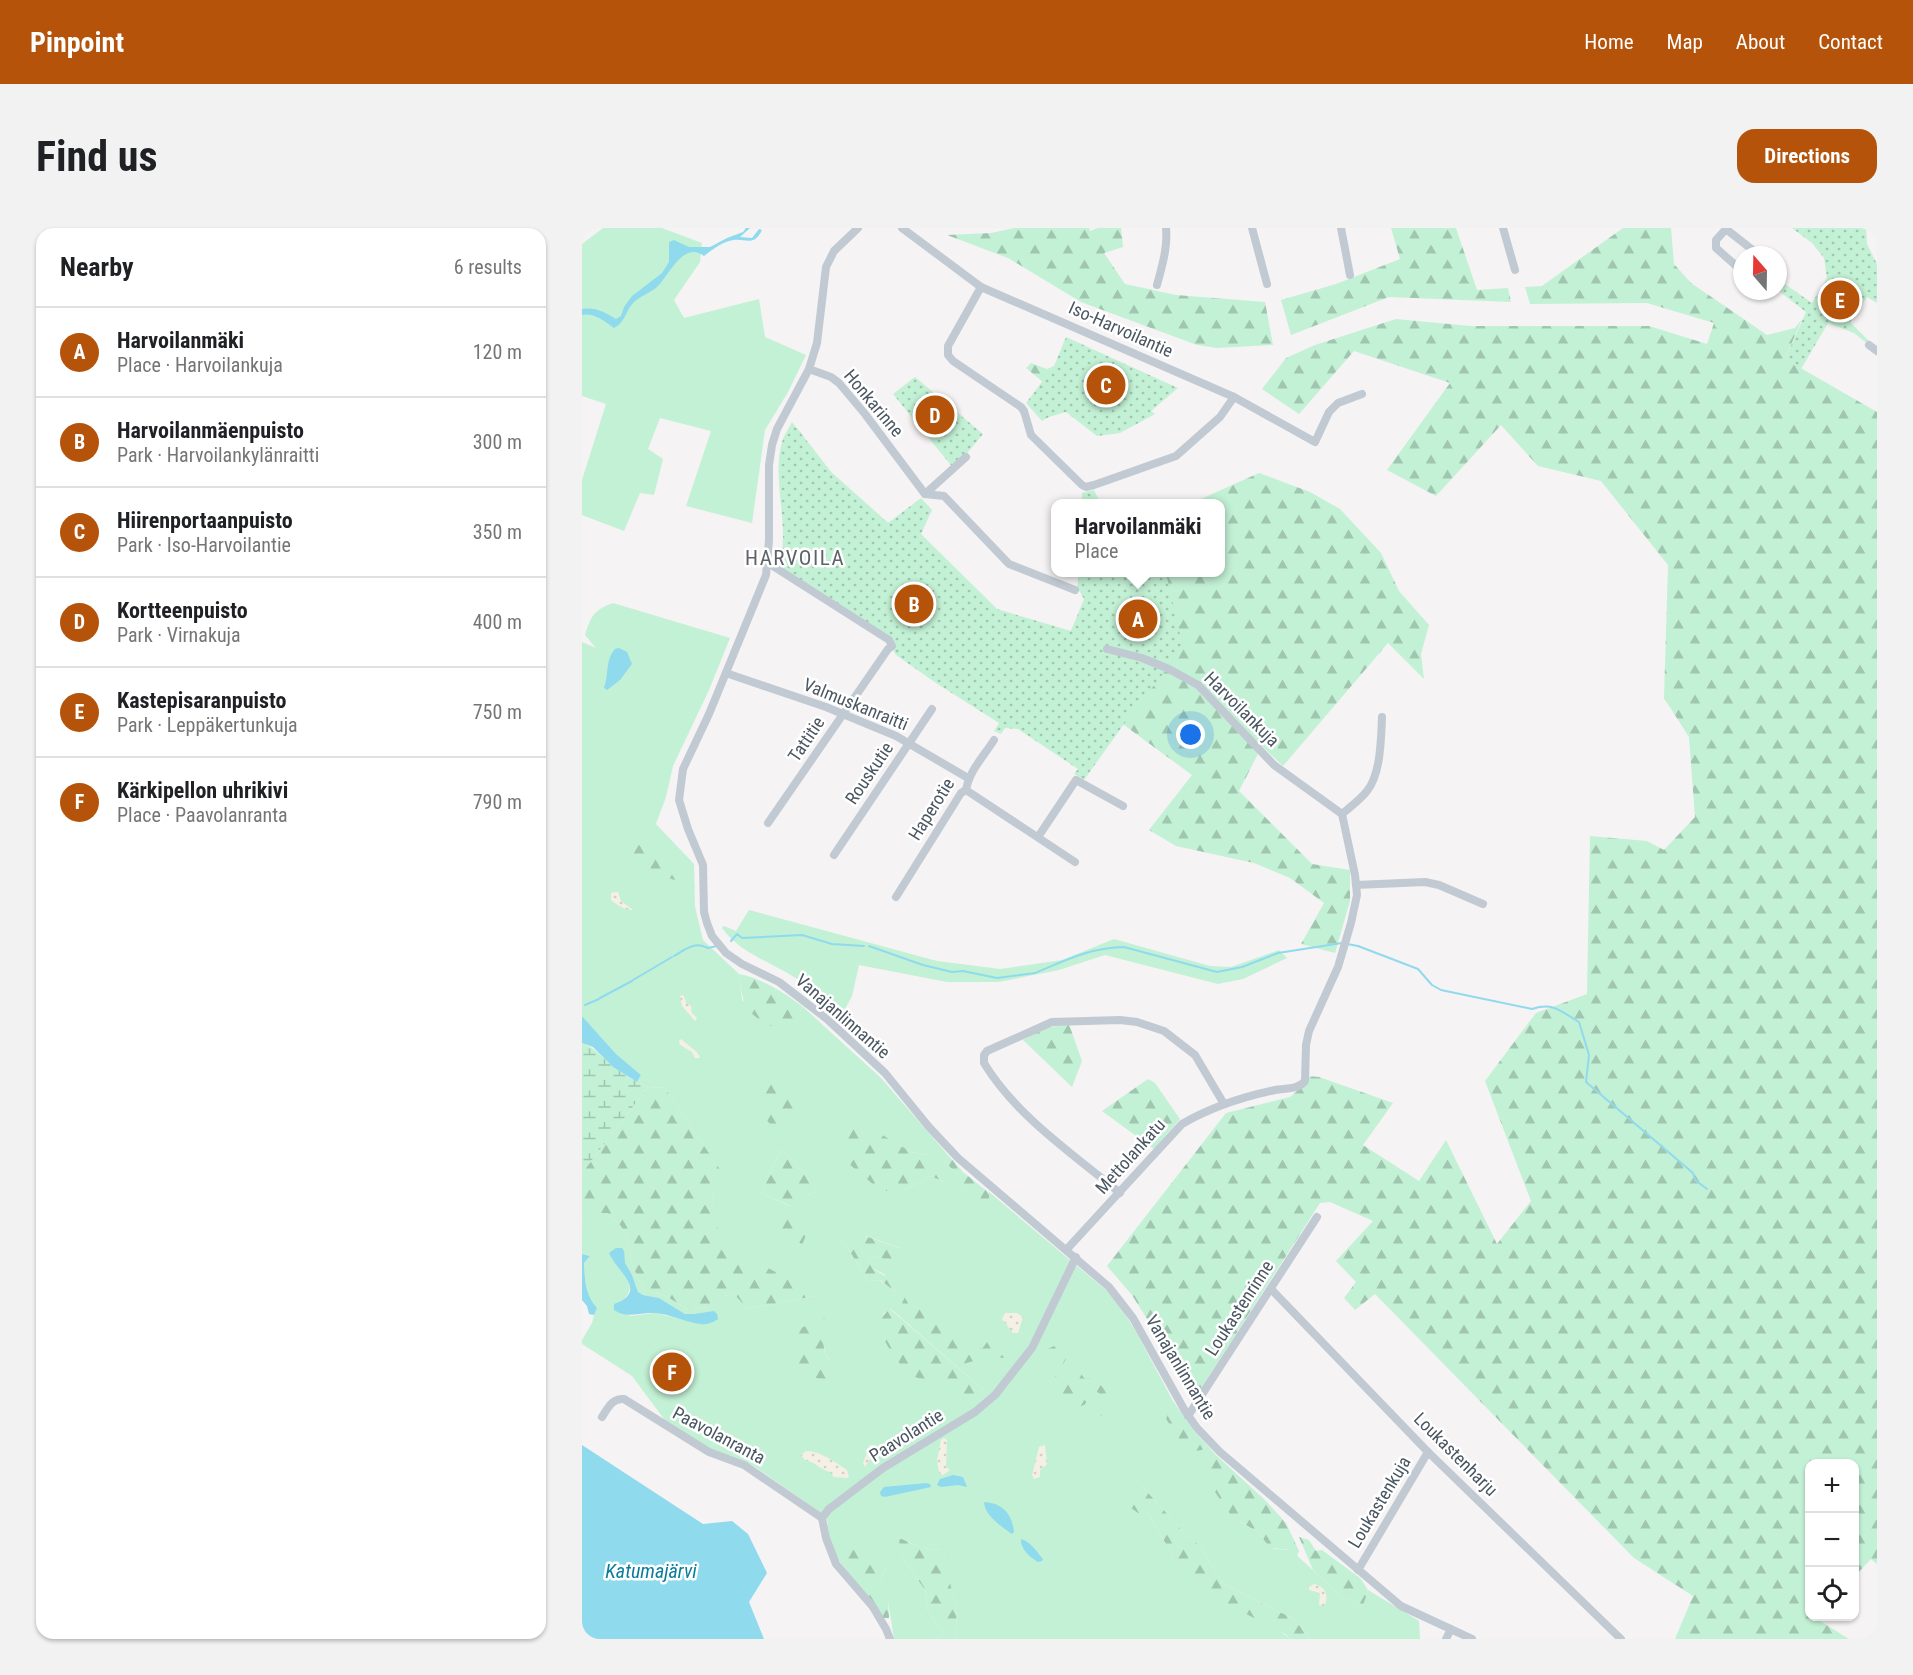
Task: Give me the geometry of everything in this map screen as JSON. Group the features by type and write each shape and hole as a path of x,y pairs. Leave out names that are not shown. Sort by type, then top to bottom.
{"street":[{"name":"Vanajanlinnantie","path":"858,228 834,251 826,267 817,343 809,369 777,429 772,445 769,465 768,563 761,589 726,674 682,769 679,791 682,812 703,865 706,923 712,936 726,952 742,964 779,982 827,1020 885,1074 958,1158 1109,1287 1133,1318 1171,1389 1208,1442 1401,1606 1472,1639"},
{"name":"Vanajanlinnantie","path":"850,237 864,228"},
{"name":"Iso-Harvoilantie","path":"902,228 981,287 1234,397 1315,442 1329,412 1338,403 1362,394"},
{"name":"Iso-Harvoilantie","path":"908,228 918,240"},
{"path":"1157,285 1167,238 1166,228"},
{"path":"1252,228 1267,284"},
{"path":"1341,228 1350,275"},
{"path":"1503,228 1515,270"},
{"path":"1733,263 1716,248 1716,240 1727,229 1748,246"},
{"path":"981,287 948,346 948,355 1021,407 1031,435 1086,487 1176,456 1220,417 1234,397"},
{"path":"1869,345 1877,351"},
{"name":"Honkarinne","path":"809,369 831,377 839,384 865,414 925,494"},
{"path":"925,494 966,457"},
{"path":"925,494 944,496 1009,564 1075,590"},
{"name":"Tattitie","path":"768,563 889,640 892,646 768,823"},
{"name":"Harvoilankuja","path":"1107,649 1142,658 1169,669 1198,685 1274,765 1342,814"},
{"name":"Valmuskanraitti","path":"726,674 843,714 909,743 968,778"},
{"name":"Rouskutie","path":"834,855 932,708"},
{"path":"1382,717 1380,750 1373,780 1368,790 1342,814 1356,885 1425,882 1439,885 1483,904"},
{"name":"Haperotie","path":"896,897 961,793 966,790 968,778 994,740"},
{"path":"1038,837 1076,780 1123,806"},
{"path":"966,790 1075,862"},
{"name":"Mettolankatu","path":"1067,1249 1182,1124 1197,1115 1248,1096 1301,1085 1306,1077 1306,1045 1309,1031 1341,954 1351,923 1356,885"},
{"path":"1120,1192 1016,1105 984,1063 984,1055 987,1051 1052,1022 1120,1020 1137,1022 1164,1031 1195,1055 1224,1104"},
{"name":"Loukastenrinne","path":"1188,1416 1317,1217"},
{"name":"Paavolantie","path":"822,1518 829,1509 883,1468 975,1412 994,1395 1032,1348 1076,1257"},
{"name":"Loukastenharju","path":"1271,1289 1428,1452 1621,1639"},
{"name":"Paavolanranta","path":"602,1417 613,1402 618,1398 624,1399 709,1452 744,1465 822,1518"},
{"name":"Loukastenkuja","path":"1358,1570 1428,1452"},
{"path":"822,1518 826,1538 836,1564 873,1607 890,1639"},
{"path":"1446,1639 1451,1629"}],"green space":[{"path":"603,228 662,228 702,243 700,262 674,300 684,318 759,299 765,337 806,355 788,392 765,430 752,523 686,506 711,431 660,418 648,449 663,459 654,495 640,493 624,531 582,515 582,480 606,404 582,396 582,244"},
{"path":"1014,228 1089,228 1090,231 1098,228 1121,228 1123,247 1104,253 1125,284 1176,295 1265,302 1273,345 1217,348 1197,345 1081,302 1008,258 947,235 991,233"},
{"path":"1391,228 1456,228 1477,290 1508,288 1511,302 1389,297 1291,335 1281,300 1336,284 1400,259"},
{"path":"1623,228 1671,228 1674,264 1691,283 1767,335 1795,328 1802,319 1785,359 1877,412 1877,1564 1871,1559 1859,1572 1859,1459 1805,1459 1805,1621 1820,1621 1849,1639 1675,1639 1693,1596 1634,1558 1375,1294 1355,1310 1344,1298 1356,1282 1336,1261 1373,1221 1330,1202 1320,1203 1193,1401 1132,1295 1107,1266 1226,1113 1290,1097 1304,1085 1308,1076 1319,1077 1393,1103 1363,1145 1419,1181 1446,1140 1497,1244 1531,1201 1485,1081 1536,1013 1587,994 1590,836 1647,841 1664,850 1695,817 1689,737 1664,698 1668,565 1601,481 1538,466 1501,425 1436,496 1387,470 1450,383 1354,351 1299,414 1262,389 1286,358 1315,345 1396,319 1470,326 1649,326 1707,344 1714,323 1647,303 1530,304 1525,287 1542,286"},
{"path":"1792,228 1866,228 1867,244 1877,264 1877,303 1867,297 1850,322 1869,341 1869,345 1854,333 1828,323 1801,369 1785,359 1806,312 1787,297 1787,285 1812,303 1827,278 1824,258 1812,243"},
{"path":"1066,337 1178,388 1151,411 1155,414 1120,433 1097,436 1066,412 1042,421 1026,403 1054,366"},
{"path":"1031,363 1047,369 1061,366 1035,393 1043,382 1026,368"},
{"path":"915,377 983,434 954,469 893,394"},
{"path":"792,422 831,472 888,523 921,498 932,510 921,534 997,609 1071,631 1084,599 1077,587 1078,577 1167,577 1183,648 1084,780 1074,774 1078,769 1018,729 1005,728 1001,734 994,731 999,723 896,655 892,648 896,646 779,568 783,536 779,457 783,439"},
{"path":"797,428 831,472 990,614 1067,640 1094,577 1225,577 1225,499 1201,499 1259,473 1310,492 1340,509 1381,553 1399,591 1429,625 1421,654 1424,679 1388,643 1283,766 1262,746 1239,791 1312,864 1350,870 1350,901 1335,953 1301,944 1324,903 1290,878 1254,863 1176,846 1149,830 1192,775 1124,725 781,564"},
{"path":"1094,490 1098,499 1082,499 1082,493"},
{"path":"613,603 730,638 709,690 673,766 666,797 656,824 694,864 695,907 703,940 739,974 742,1000 794,1029 802,1006 881,1078 947,1154 943,1160 958,1175 966,1190 989,1199 989,1192 1108,1292 1122,1309 1173,1401 1166,1420 1202,1450 1207,1445 1216,1455 1203,1469 1240,1522 1258,1532 1274,1549 1291,1550 1342,1597 1363,1606 1368,1590 1419,1621 1420,1639 1311,1639 1294,1619 1223,1584 1200,1546 1186,1535 1141,1485 1146,1510 1173,1556 1291,1639 955,1639 957,1610 941,1550 921,1548 899,1537 903,1558 925,1590 928,1611 944,1634 936,1639 894,1639 888,1601 879,1596 879,1582 887,1566 870,1564 865,1552 837,1558 829,1535 827,1517 755,1467 704,1446 667,1423 632,1376 582,1344 596,1308 585,1281 584,1263 590,1256 582,1254 582,1222 589,1213 607,1213 621,1226 630,1247 631,1263 644,1290 666,1296 690,1311 715,1305 724,1296 735,1294 748,1309 814,1296 719,1243 712,1197 718,1178 708,1152 665,1088 648,1087 637,1082 641,1075 616,1054 582,1016 582,642 596,648 585,635 594,614","holes":["780,1081 797,1107 783,1113","843,1148 928,1155 944,1182 930,1176 902,1191 848,1163","781,1150 794,1161 818,1192 807,1195 790,1206 761,1193","866,1236 901,1248 894,1261 873,1256 870,1259 872,1268 884,1274 897,1293 879,1280 868,1281 841,1240","624,1251 624,1263 632,1275 638,1292 659,1298 685,1314 694,1315 701,1324 655,1313 630,1316 614,1305 623,1300 630,1289 622,1270 611,1258","891,1309 986,1392 985,1398 958,1397 954,1382 883,1314","792,1342 824,1346 825,1355 830,1360 807,1377 796,1367"]},
{"path":"644,839 674,865 692,875 695,887 663,876 646,866 635,866 628,858 625,849 631,841"},
{"path":"749,910 937,961 1000,969 1062,960 1114,939 1210,966 1231,967 1279,950 1287,958 1243,979 1218,984 1105,955 1059,970 999,982 947,982 859,965 852,996 843,1013 800,981 755,956 729,937 722,928 724,926 736,931"},
{"path":"739,974 772,987 802,1006 794,1030 785,1032 750,1012 743,998"},
{"path":"1069,1024 1082,1061 1072,1087 1023,1040 1045,1029"},
{"path":"582,1043 595,1050 622,1073 648,1087 582,1173"},
{"path":"1148,1079 1155,1083 1180,1119 1154,1149 1102,1111"},
{"path":"780,1081 798,1107 774,1127 764,1114 764,1098 766,1086"},
{"path":"648,1087 665,1088 721,1171 712,1197 720,1243 791,1280 814,1296 748,1309 734,1294 724,1296 715,1305 690,1311 666,1296 644,1290 631,1263 630,1247 621,1226 607,1213 589,1213 582,1222 582,1173"},
{"path":"808,1106 820,1111 822,1119 813,1124 807,1118 804,1110"},
{"path":"859,1121 911,1152 928,1155 953,1173 955,1186 930,1176 902,1191 881,1191 848,1163 839,1142 840,1137"},
{"path":"781,1150 794,1161 818,1192 807,1195 791,1206 761,1193"},
{"path":"947,1154 963,1172 989,1193 989,1199 985,1202 966,1190 958,1175 942,1159"},
{"path":"791,1217 803,1220 810,1225 802,1245 787,1231 780,1230 779,1224"},
{"path":"817,1229 825,1231 827,1238 819,1244 813,1241"},
{"path":"865,1236 906,1250 912,1260 913,1266 873,1256 870,1259 872,1268 898,1284 897,1293 880,1280 868,1281 841,1240 842,1237"},
{"path":"910,1294 917,1300 917,1307 947,1326 948,1332 962,1337 966,1342 975,1343 982,1349 987,1342 990,1343 1008,1353 1006,1358 988,1357 963,1364 916,1320 902,1303"},
{"path":"890,1309 986,1392 985,1398 967,1410 958,1398 953,1382 923,1379 905,1372 884,1340 882,1333 881,1320"},
{"path":"824,1318 835,1325 823,1341 825,1355 843,1376 833,1380 807,1377 795,1367 792,1342 794,1331"},
{"path":"1054,1346 1066,1359 1062,1366 1051,1368 1043,1364 1039,1353"},
{"path":"1086,1360 1081,1374 1085,1379 1094,1378 1107,1392 1103,1396 1087,1385 1085,1388 1090,1399 1084,1405 1069,1410 1063,1405 1063,1388 1055,1372 1069,1374 1073,1366"},
{"path":"1173,1401 1207,1445 1202,1450 1188,1452 1166,1419"},
{"path":"1099,1403 1107,1406 1109,1410 1107,1418 1092,1412 1091,1406"},
{"path":"1216,1455 1265,1500 1286,1523 1299,1551 1297,1556 1291,1550 1270,1548 1258,1532 1232,1517 1201,1471"},
{"path":"1141,1485 1186,1535 1200,1546 1223,1584 1294,1619 1311,1639 1291,1639 1217,1599 1173,1568 1173,1556 1146,1510 1138,1513 1127,1505 1126,1500"},
{"path":"898,1537 921,1548 941,1550 954,1566 950,1583 957,1610 955,1639 936,1639 944,1634 928,1611 925,1590 903,1558"},
{"path":"1299,1537 1309,1540 1316,1551 1322,1550 1360,1578 1368,1590 1363,1606 1342,1597 1313,1570"},
{"path":"859,1547 865,1552 870,1563 879,1559 887,1566 879,1582 879,1595 888,1601 889,1618 883,1618 837,1558"}],"sand":[{"path":"618,892 621,901 633,910 628,910 611,900 611,893"},
{"path":"682,995 697,1018 695,1021 682,1006 680,996"},
{"path":"681,1039 698,1053 700,1058 695,1058 692,1052 680,1045"},
{"path":"1005,1313 1017,1313 1023,1317 1018,1333 1013,1333 1002,1319"},
{"path":"944,1438 947,1440 946,1467 950,1470 943,1475 939,1473 937,1460 941,1440"},
{"path":"870,1445 873,1445 876,1450 865,1467 863,1463"},
{"path":"1045,1445 1047,1464 1040,1470 1040,1477 1034,1479 1032,1475 1039,1447"},
{"path":"806,1451 833,1460 847,1470 849,1477 834,1477 830,1472 805,1460 801,1455"},
{"path":"1314,1584 1325,1592 1327,1599 1324,1606 1319,1605 1320,1593 1309,1590 1309,1587"}],"water":[{"path":"746,228 750,228 740,237 752,238 759,229 762,230 759,236 752,241 729,241 704,256 697,252 690,252 678,261 658,286 634,302 621,323 614,328 595,316 582,315 582,309 592,309 616,319 621,316 632,296 662,273 669,262 669,242 674,240 689,247 710,247 743,232"},
{"path":"619,648 627,652 632,664 620,680 607,690 604,688 608,663 612,653"},
{"path":"582,1016 616,1054 641,1075 637,1082 613,1067 593,1047 582,1043"},
{"path":"616,1248 622,1248 624,1251 625,1263 638,1292 659,1298 685,1314 714,1311 718,1319 702,1324 660,1314 628,1315 614,1310 614,1304 624,1299 630,1287 628,1280 609,1253"},
{"path":"582,1254 590,1256 584,1263 586,1287 597,1308 594,1315 589,1314 582,1300"},
{"name":"Katumajärvi","path":"582,1445 703,1524 732,1521 748,1534 767,1573 749,1602 764,1639 582,1639"},
{"path":"953,1475 963,1477 967,1487 937,1485 940,1479"},
{"path":"926,1483 931,1487 885,1497 881,1496 880,1492 884,1487"},
{"path":"984,1502 1001,1507 1009,1515 1014,1532 1012,1534 990,1516"},
{"path":"1021,1539 1033,1547 1043,1559 1042,1561 1038,1562 1026,1552"}],"waterway":[{"path":"731,941 737,934 742,938 802,935 832,944 864,946"},
{"path":"1035,973 1101,949 1124,947 1217,972 1242,967 1278,953 1342,943"},
{"path":"1347,944 1418,969 1432,985 1441,990 1532,1009 1552,1007 1579,1022 1589,1055 1586,1082 1693,1173 1695,1180 1707,1189"},
{"path":"674,956 699,945 708,948 717,946"},
{"path":"869,946 923,965 952,972 963,971 997,978 1035,973"},
{"path":"633,980 672,957"},
{"path":"600,998 632,981"},
{"path":"585,1005 599,999"}],"place":[{"name":"Kastepisaranpuisto","path":"1840,300"},
{"name":"Hiirenportaanpuisto","path":"1106,385"},
{"name":"Kortteenpuisto","path":"935,415"},
{"name":"Harvoilanmäenpuisto","path":"914,604"},
{"name":"Harvoilanmäki","path":"1138,619"},
{"name":"Kärkipellon uhrikivi","path":"672,1372"}],"district":[{"name":"HARVOILA","path":"795,558"}]}
